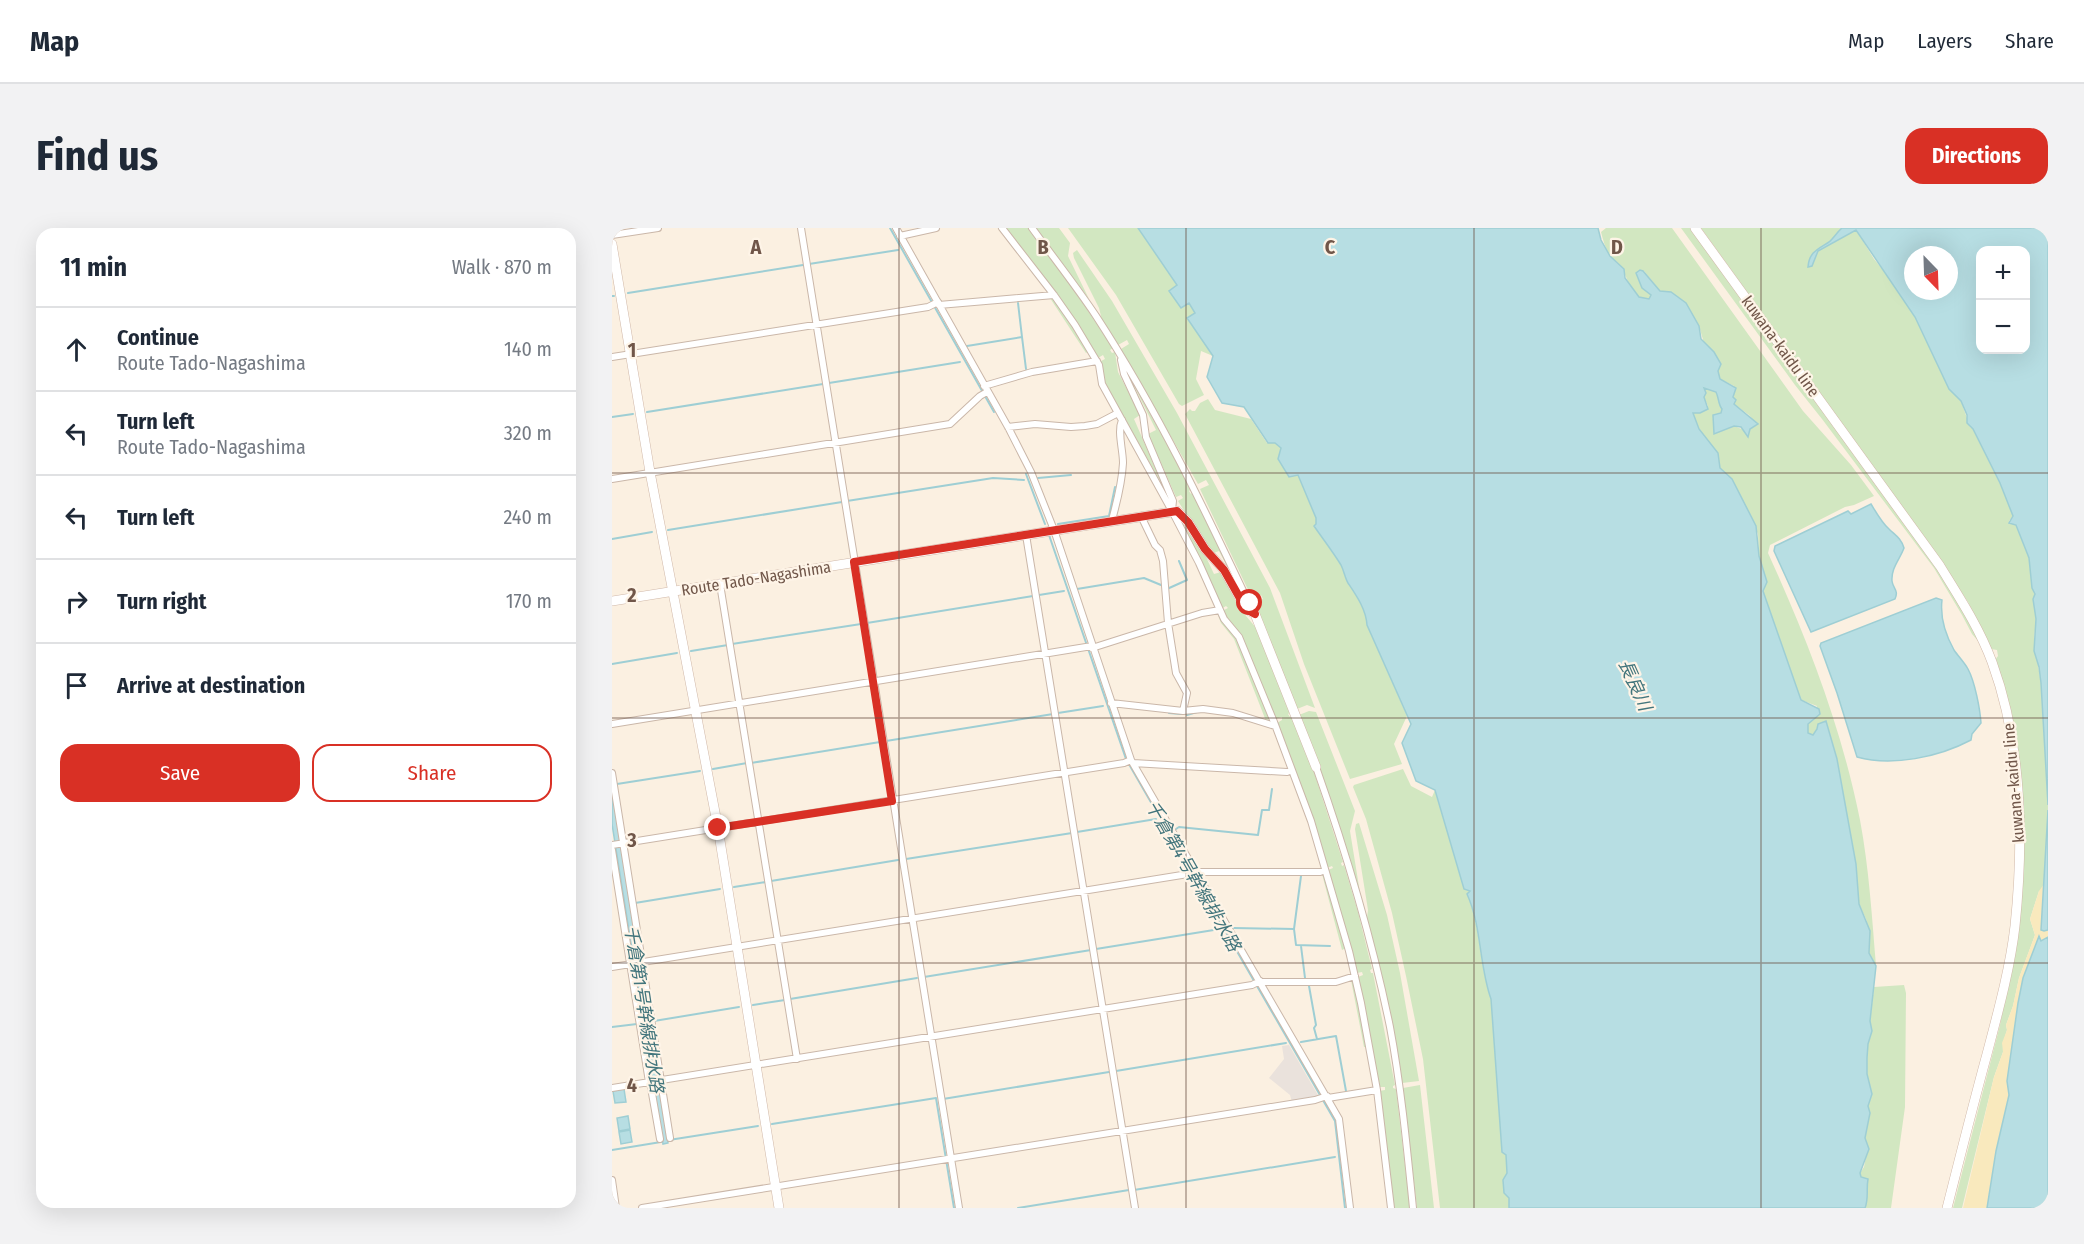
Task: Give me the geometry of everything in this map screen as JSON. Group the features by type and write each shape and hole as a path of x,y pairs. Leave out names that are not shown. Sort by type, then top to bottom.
{"main road":[{"name":"kuwana-kaidu line","path":"1695,228 1940,566 1971,616 1986,646 2007,708 2014,751 2019,812 2019,867 2015,927 2004,988 1947,1208"},
{"path":"612,244 650,472 718,828 779,1208"},
{"path":"1172,511 1177,511 1188,522 1205,549 1224,570 1246,609 1255,614 1316,768"},
{"name":"Route Tado-Nagashima","path":"612,601 1172,511"}],"street":[{"path":"612,236 658,228"},
{"path":"801,228 930,1037 947,1159 958,1208"},
{"path":"896,228 984,392 1008,426 1031,472 1054,530 1090,647 1130,762 1340,1124 1350,1208"},
{"path":"900,236 936,228"},
{"path":"1002,228 1054,295 1097,361 1102,384 1172,511 1224,619 1239,637 1275,726 1325,870 1355,976 1377,1090 1391,1208"},
{"path":"1032,228 1096,316 1120,355 1184,466 1255,614"},
{"path":"612,357 928,307 937,303 1054,295"},
{"path":"1120,355 1124,374 1143,415 1146,437 1173,501 1172,511"},
{"path":"612,478 950,424 984,392 1032,372 1097,361"},
{"path":"1008,426 1035,424 1085,426 1120,416"},
{"path":"1113,520 1123,462 1120,416"},
{"path":"1142,516 1155,545 1160,550 1163,561 1168,623 1176,673 1186,689 1183,711"},
{"path":"1026,535 1135,1208"},
{"path":"720,584 797,1059"},
{"path":"612,724 1090,647 1202,613 1220,610"},
{"path":"1111,703 1183,711 1203,709 1233,713 1275,726"},
{"path":"660,1139 612,847 1130,762 1287,772 1292,770"},
{"path":"1316,768 1333,815 1362,912 1390,1028 1413,1208"},
{"path":"612,773 670,1138"},
{"path":"612,967 1193,872 1320,872 1325,870"},
{"path":"612,1088 1258,983 1336,982 1355,976"},
{"path":"642,1208 1377,1090"},
{"path":"612,1180 616,1208"}],"shaded area":[{"path":"1289,1045 1319,1097 1292,1102 1290,1095 1269,1078 1284,1059 1282,1046"}],"green space":[{"path":"1005,228 1028,228 1072,287 1113,348 1110,350 1112,353 1115,352 1118,372 1140,415 1134,419 1164,488 1104,382 1099,362 1105,359 1103,355 1098,358"},
{"path":"1036,228 1059,228 1070,243 1068,256 1089,299"},
{"path":"1068,228 1138,228 1177,285 1169,291 1189,303 1196,313 1188,319 1213,356 1201,351 1196,379 1204,395 1182,406 1179,404 1116,295"},
{"path":"1606,228 1672,228 1803,411 1851,465 1874,496 1845,507 1770,545 1768,553 1822,684 1852,785 1866,856 1876,966 1869,953 1870,935 1859,904 1856,864 1837,759 1827,724 1817,725 1813,735 1808,734 1808,724 1817,706 1801,700 1763,591 1767,582 1759,556 1758,534 1732,479 1720,468 1718,453 1699,429 1693,413 1708,406 1704,397 1706,392 1704,387 1716,392 1722,409 1721,413 1713,418 1714,429 1720,431 1734,426 1749,432 1757,425 1749,415 1734,404 1734,386 1720,379 1714,352 1704,343 1699,326 1671,292 1660,291 1644,271 1640,270 1637,276 1642,288 1651,295 1649,299 1643,298 1634,292 1620,265 1610,256 1604,244 1601,232"},
{"path":"1681,228 1691,228 1949,585 1979,642 1972,634 1934,568 1795,385"},
{"path":"1701,228 1855,228 1915,317 1949,389 1961,401 1970,427 2000,483 2013,516 2009,521 2016,525 2029,558 2032,587 2035,594 2034,641 2041,683 2048,805 2048,930 2039,891 2030,919 2035,935 2019,978 2006,1025 2003,1052 1994,1077 1962,1208 1953,1208 2000,1025 2009,978 2023,820 1995,660 1998,656 1997,650 1991,649 1968,602"},
{"path":"1077,250 1112,301 1177,413 1270,588 1315,708 1307,705 1297,709 1254,603 1263,599 1261,595 1252,598 1200,489 1209,485 1206,480 1198,484 1121,349 1129,344 1127,340 1118,345 1102,320 1099,308 1074,258 1073,253"},
{"path":"1050,298 1054,299 1089,351 1086,353"},
{"path":"1128,374 1192,489 1189,491 1191,494 1193,492 1246,602 1219,551 1211,554 1178,501 1183,498 1181,495 1176,497 1148,434 1156,430"},
{"path":"1208,399 1215,410 1251,419 1267,443 1275,443 1281,448 1278,459 1289,477 1298,475 1316,518 1316,524 1363,608 1367,625 1407,716 1394,744 1402,764 1350,779 1304,664 1280,593 1185,414 1190,409 1195,411 1200,403"},
{"path":"1177,516 1206,557 1214,574 1221,572 1238,610 1241,610 1257,629 1291,712 1288,714 1290,717 1293,716 1313,769 1358,912 1372,969 1370,970 1373,973 1395,1085 1393,1088 1396,1089 1410,1208 1393,1208 1379,1091 1385,1090 1385,1087 1378,1087 1358,977 1363,975 1362,972 1357,973 1328,870 1333,868 1332,866 1327,868 1277,723 1282,720 1282,717 1275,719 1241,634 1225,618 1222,611 1228,608 1226,606 1221,609"},
{"path":"1218,615 1237,637 1270,716 1270,719 1266,721 1234,639 1221,623"},
{"path":"1309,711 1316,712 1355,811 1350,831 1361,899 1335,813 1299,715"},
{"path":"1403,769 1411,786 1432,797 1435,790 1466,890 1470,891 1467,894 1475,920 1491,999 1502,1152 1506,1155 1505,1194 1509,1198 1509,1208 1440,1208 1423,1059 1406,976 1392,913 1366,819 1353,787"},
{"path":"1359,823 1387,915 1419,1081 1402,1083 1393,1027 1367,918 1368,910 1355,829 1356,824"},
{"path":"1322,874 1346,948 1342,950"},
{"path":"1351,980 1354,981 1367,1047 1364,1047"},
{"path":"1904,985 1906,993 1905,1107 1891,1208 1865,1208 1867,1179 1861,1177 1860,1173 1864,1167 1868,1146 1865,1138 1870,1113 1868,1106 1872,1094 1867,1074 1867,1058 1874,987"},
{"path":"1420,1085 1434,1208 1417,1208 1403,1088"}],"sand":[{"path":"2044,884 2041,930 2048,930 2048,937 2036,943 2023,979 2007,1081 2009,1095 1996,1151 1987,1208 1963,1208 1994,1077 2003,1052 2002,1043 2007,1030 2006,1025 2019,978 2035,935 2030,919 2039,891"}],"water":[{"name":"長良川","path":"1138,228 1598,228 1601,240 1610,256 1624,269 1625,278 1639,297 1649,299 1651,295 1642,288 1636,273 1640,270 1660,291 1671,292 1686,303 1699,326 1701,339 1714,352 1721,364 1718,371 1720,379 1736,388 1733,397 1736,400 1734,404 1758,424 1750,429 1748,437 1741,427 1734,426 1714,434 1713,415 1721,413 1722,409 1716,392 1704,388 1708,409 1700,413 1693,413 1699,429 1718,453 1720,468 1732,479 1756,526 1759,556 1767,582 1763,591 1801,700 1819,709 1820,714 1808,724 1808,733 1813,735 1818,724 1826,721 1837,759 1856,864 1859,904 1870,931 1869,953 1876,966 1870,1021 1872,1031 1867,1058 1867,1074 1872,1094 1868,1106 1870,1113 1865,1138 1869,1149 1860,1173 1861,1177 1868,1179 1865,1208 1509,1208 1509,1198 1504,1193 1503,1180 1507,1173 1506,1155 1502,1152 1491,999 1475,920 1467,894 1470,891 1464,889 1435,790 1416,781 1402,743 1411,724 1367,625 1360,602 1347,581 1341,565 1314,526 1316,518 1298,475 1289,477 1278,459 1281,448 1275,443 1268,443 1244,407 1222,403 1207,377 1213,356 1187,318 1195,313 1189,303 1181,308 1169,291 1177,285"},
{"path":"1842,228 2048,228 2048,805 2041,683 2034,651 2036,619 2033,599 2035,594 2032,588 2029,558 2016,525 2009,523 2013,516 2000,483 1973,429 1967,423 1967,415 1961,401 1949,389 1915,317 1856,230 1818,251 1812,266 1808,267 1812,254 1829,242"},
{"path":"1871,504 1884,524 1900,539 1904,548 1892,576 1895,599 1811,632 1774,551 1775,546 1848,511 1851,514"},
{"path":"1936,598 1942,600 1943,619 1948,638 1971,674 1981,723 1972,734 1971,740 1945,751 1915,759 1885,761 1857,757 1820,646 1821,643"},
{"name":"千倉第1号幹線排水路","path":"612,789 668,1143 663,1144 612,824"},
{"path":"2048,810 2048,930 2044,931 2041,930"},
{"path":"2039,936 2041,941 2048,937 2048,1208 1987,1208 1996,1151 2009,1095 2007,1081 2018,1003 2023,978"},
{"path":"624,1089 626,1102 615,1103 613,1091"},
{"path":"628,1116 630,1129 619,1131 617,1118"},
{"path":"630,1130 632,1142 621,1144 619,1132"}],"waterway":[{"name":"千倉第4号幹線排水路","path":"890,228 994,412"},
{"path":"809,264 898,250"},
{"path":"628,293 803,265"},
{"path":"967,346 1022,337 1018,303"},
{"path":"1022,337 1026,369"},
{"path":"829,383 960,362"},
{"path":"647,412 823,384"},
{"path":"612,417 633,414"},
{"name":"千倉第4号幹線排水路","path":"1026,474 1045,524"},
{"path":"1038,478 1071,475"},
{"path":"847,501 993,478 1024,480"},
{"path":"1058,524 1109,516 1115,487"},
{"path":"668,530 842,502"},
{"path":"612,539 652,532"},
{"name":"千倉第4号幹線排水路","path":"1049,535 1126,759 1335,1121 1345,1208"},
{"path":"1167,590 1187,580 1179,561"},
{"path":"1077,589 1144,578 1161,585"},
{"path":"1039,595 1064,591"},
{"path":"867,623 1033,596"},
{"path":"732,644 861,624"},
{"path":"691,651 728,645"},
{"path":"612,664 677,653"},
{"path":"1183,680 1189,691"},
{"path":"1058,713 1103,706"},
{"path":"1187,715 1197,712"},
{"path":"1169,713 1181,714"},
{"path":"886,741 1053,714"},
{"path":"751,763 880,742"},
{"path":"713,769 747,763"},
{"path":"617,784 700,771"},
{"path":"1176,829 1179,827 1258,835 1262,810 1269,810 1272,789"},
{"path":"1077,832 1156,819"},
{"path":"906,859 1072,833"},
{"path":"771,881 898,860"},
{"path":"1294,929 1301,876"},
{"path":"734,887 766,882"},
{"path":"635,903 720,889"},
{"path":"1234,928 1294,929 1296,945 1330,946"},
{"path":"1096,949 1220,929"},
{"path":"1301,946 1305,978"},
{"path":"924,977 1091,950"},
{"path":"790,999 917,978"},
{"path":"1309,986 1317,1039"},
{"path":"753,1005 785,1000"},
{"name":"千倉第1号幹線排水路","path":"654,1021 739,1007"},
{"name":"千倉第1号幹線排水路","path":"612,1027 637,1024"},
{"path":"1301,1042 1336,1036 1346,1091"},
{"path":"1116,1071 1286,1043"},
{"path":"943,1099 1109,1072"},
{"path":"772,1124 936,1098 954,1208"},
{"path":"669,1140 758,1126"},
{"path":"612,1150 661,1142"},
{"path":"1134,1190 1335,1157"},
{"path":"1018,1208 1129,1190"}],"route":[{"path":"718,828 892,801 854,562 1177,511 1224,570 1246,609 1255,614 1250,603"}]}
